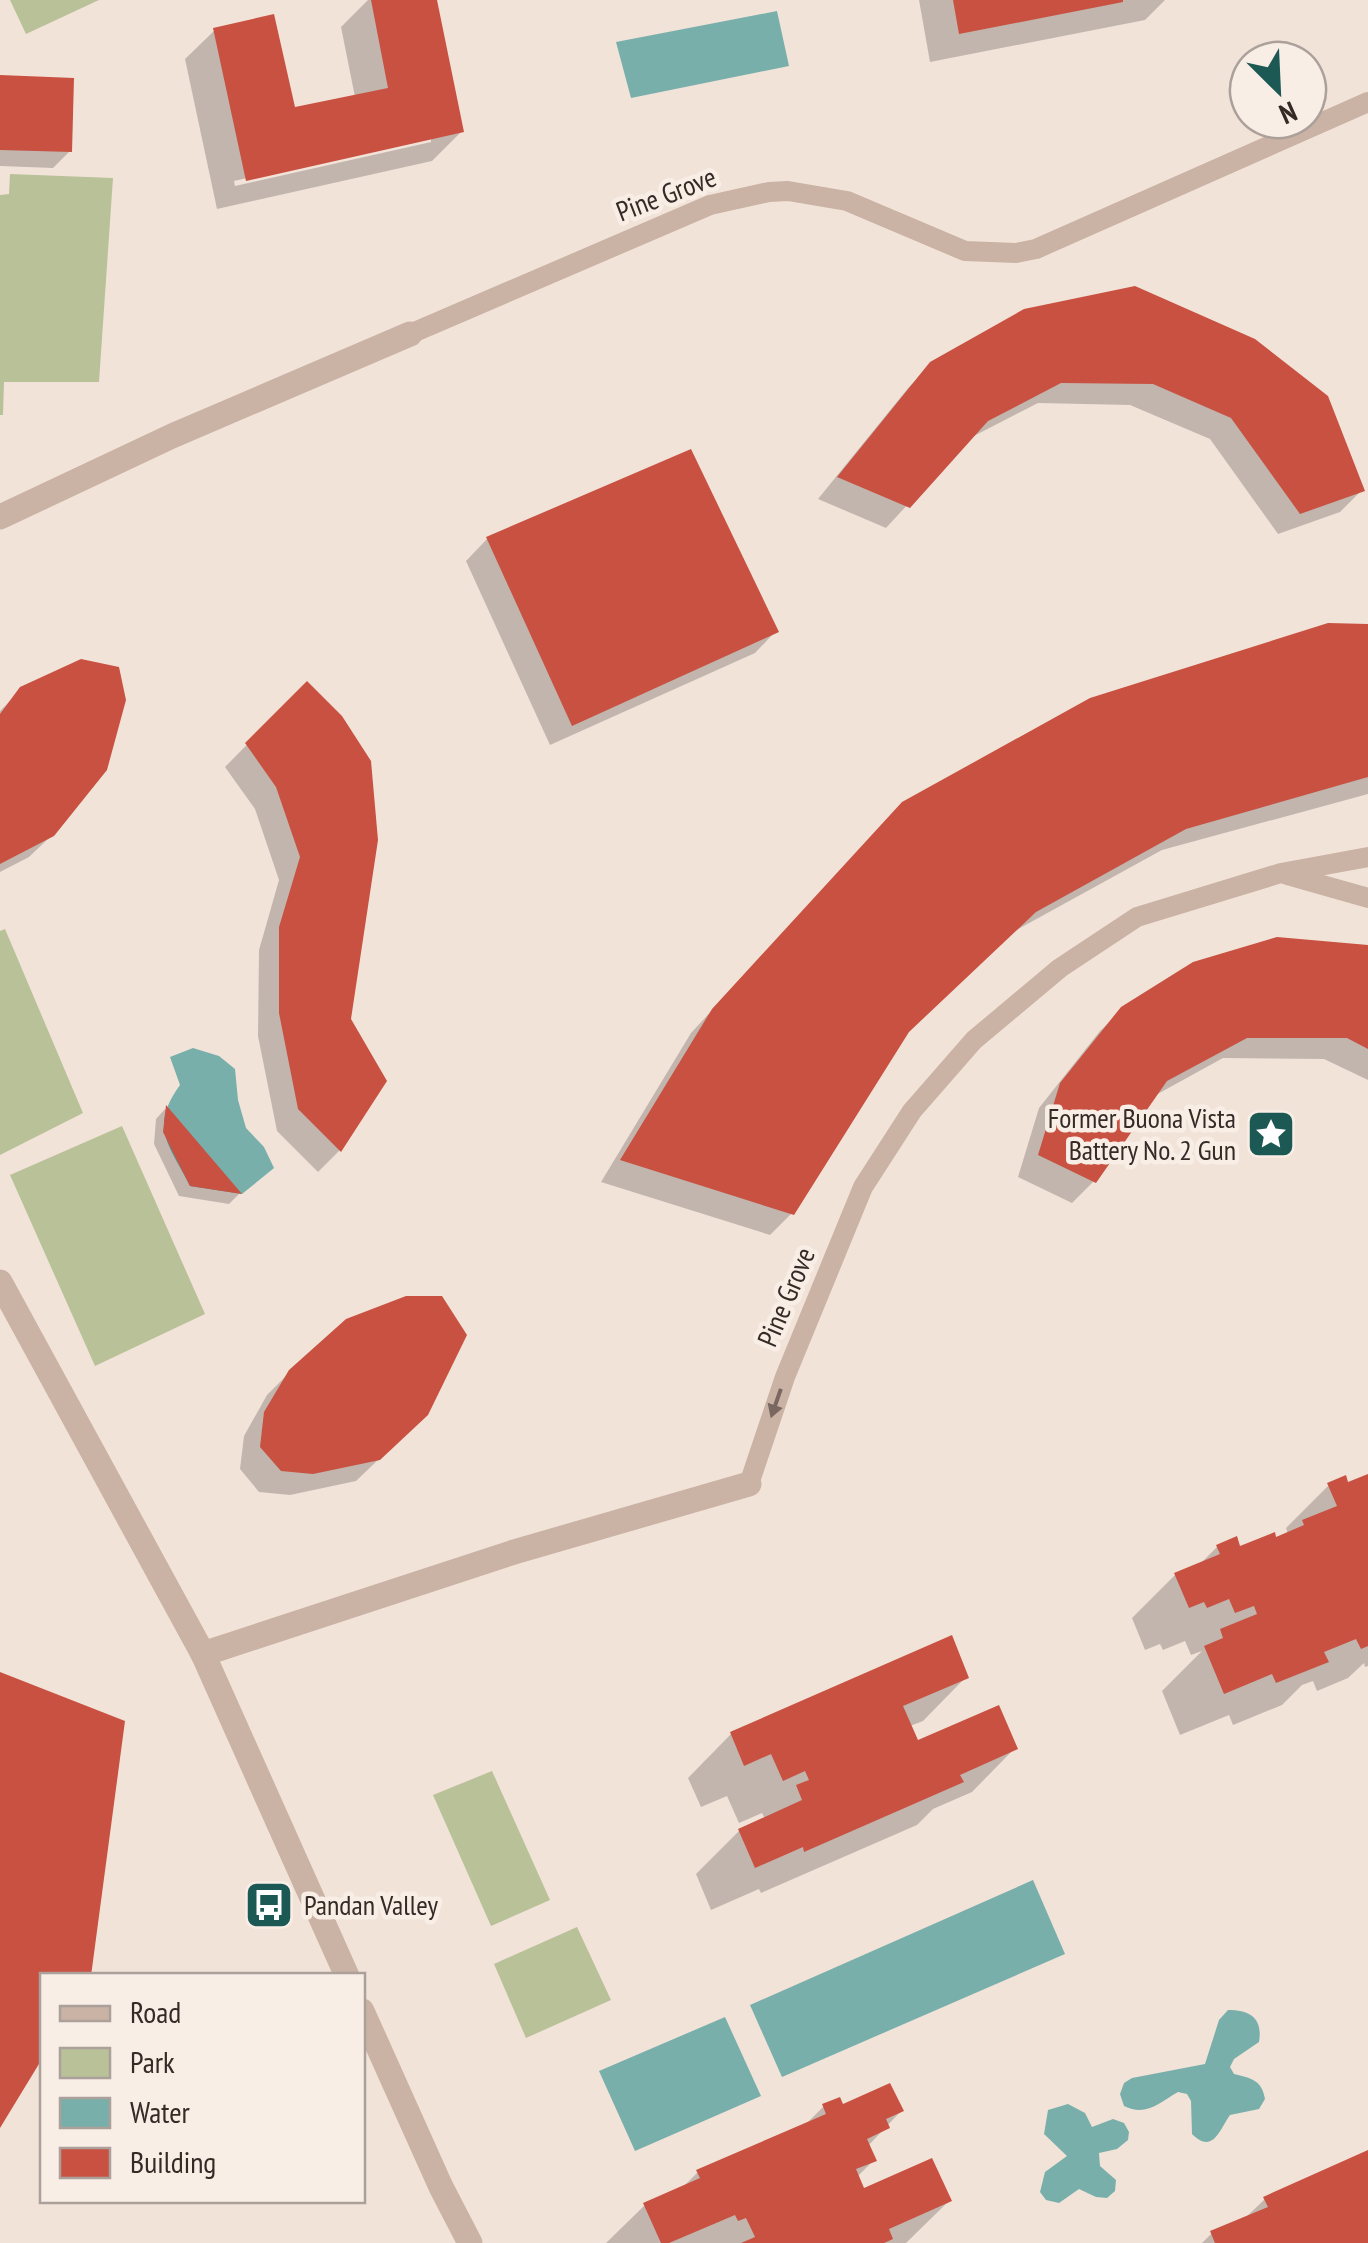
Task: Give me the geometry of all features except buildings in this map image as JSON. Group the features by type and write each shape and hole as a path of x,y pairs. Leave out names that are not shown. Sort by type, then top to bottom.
{"street":[{"name":"Pine Grove","path":"0,517 172,436 410,334"},
{"path":"0,1282 203,1654 345,1973"},
{"name":"Pine Grove","path":"203,1654 514,1552 748,1484"},
{"path":"365,2018 441,2188 470,2243"}],"lane":[{"name":"Pine Grove","path":"410,334 710,205 770,192 788,191 847,201 965,251 1036,249 1368,102"},
{"name":"Pine Grove","path":"748,1484 785,1376 863,1187 912,1111 974,1040 1060,968 1137,918 1280,873 1368,857"},
{"path":"1280,873 1368,898"}],"green space":[{"path":"10,0 99,0 26,34"},
{"path":"10,174 113,178 99,382 4,382 0,415 0,195 9,194"},
{"path":"5,929 83,1113 0,1155 0,931"},
{"path":"122,1126 205,1314 95,1366 10,1175"},
{"path":"492,1771 550,1900 491,1926 433,1795"},
{"path":"577,1927 611,2000 526,2038 494,1964"}],"water":[{"path":"777,11 789,66 631,98 616,42"},
{"path":"193,1048 219,1056 235,1069 246,1128 264,1147 274,1168 242,1194 190,1186 165,1136 166,1113 180,1085 170,1057"},
{"path":"1033,1880 1065,1954 782,2077 750,2005"},
{"path":"1228,2010 1249,2014 1259,2027 1259,2042 1234,2059 1230,2067 1234,2074 1261,2088 1265,2099 1259,2109 1230,2115 1215,2138 1205,2142 1192,2134 1191,2101 1187,2094 1178,2092 1146,2109 1124,2106 1120,2094 1124,2083 1132,2078 1205,2064 1219,2020"},
{"path":"725,2017 761,2096 635,2151 599,2071"},
{"path":"1068,2104 1085,2113 1092,2127 1113,2119 1124,2123 1129,2132 1128,2140 1117,2149 1099,2153 1100,2166 1116,2180 1115,2191 1107,2198 1079,2189 1059,2203 1046,2200 1040,2192 1045,2172 1067,2156 1044,2134 1048,2110"}],"place":[{"name":"Former Buona Vista Battery No. 2 Gun","path":"1271,1134"},
{"name":"Pandan Valley","path":"269,1905"}]}
